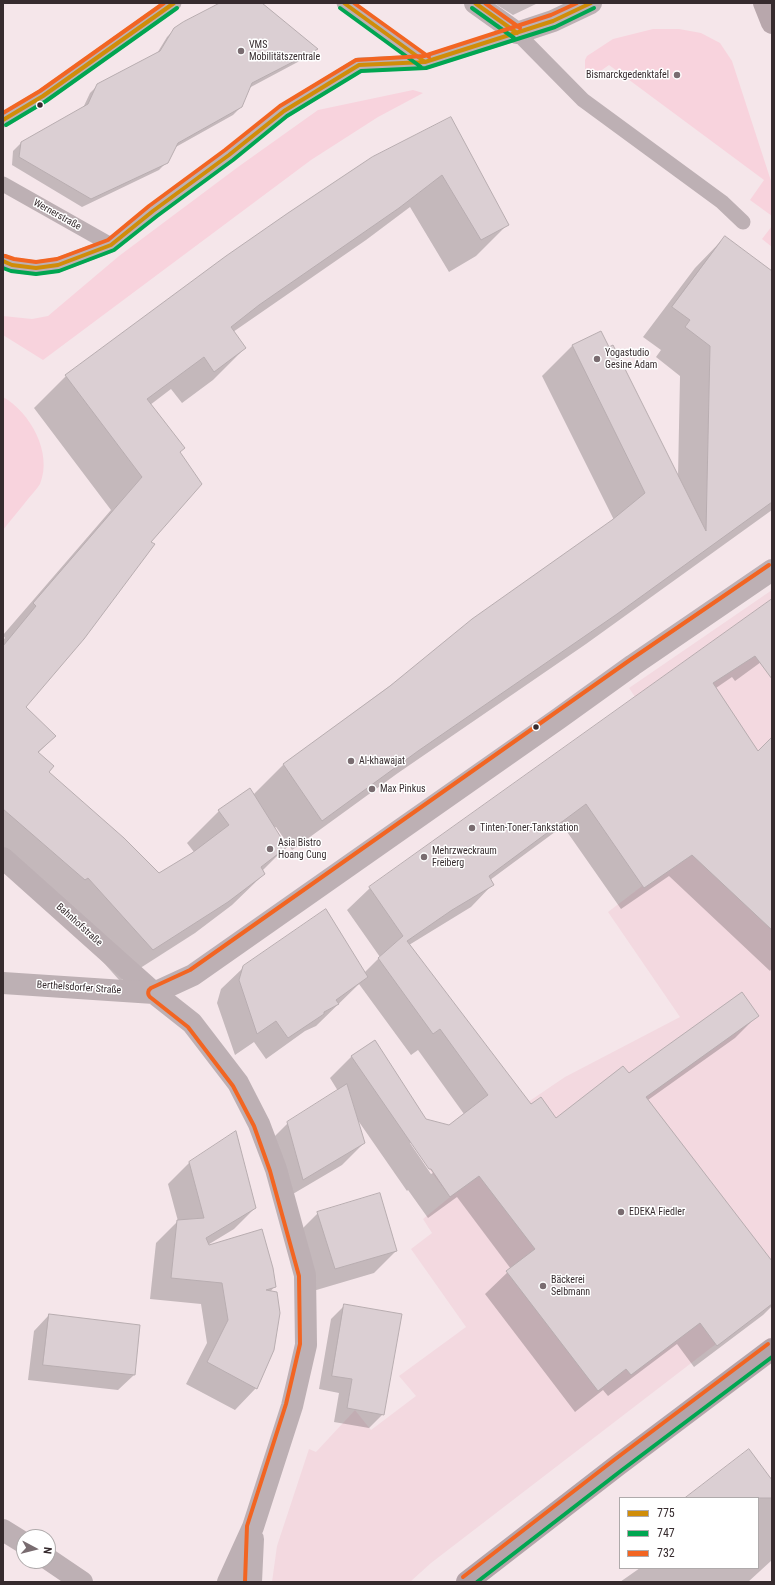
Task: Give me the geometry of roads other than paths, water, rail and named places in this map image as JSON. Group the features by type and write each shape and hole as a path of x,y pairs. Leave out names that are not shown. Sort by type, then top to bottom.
{"main road":[{"path":"764,3 772,23"},
{"path":"467,1582 624,1460 772,1348"}],"street":[{"path":"475,3 517,33 553,21 591,3"},
{"path":"154,994 193,975 558,720 633,665 772,570"},
{"name":"Bahnhofstraße","path":"3,858 154,994 192,1023 238,1083 259,1124 276,1169 305,1275 306,1345 292,1406 253,1527"},
{"name":"Berthelsdorfer Straße","path":"3,983 154,994"},
{"path":"228,1582 253,1527"},
{"path":"251,1582 253,1527"},
{"path":"3,1530 16,1538"},
{"path":"56,1564 82,1581"}],"lane":[{"path":"3,120 43,96 174,3"},
{"path":"344,3 425,62"},
{"path":"3,261 12,265 36,268 58,265 111,245 284,111 359,65 425,62 517,33 583,100 715,198 743,222"},
{"name":"Wernerstraße","path":"3,184 111,245"}],"place":[{"name":"VMS Mobilitätszentrale","path":"241,51"},
{"name":"Bismarckgedenktafel","path":"677,75"},
{"name":"Yogastudio Gesine Adam","path":"597,359"},
{"name":"Al-khawajat","path":"351,761"},
{"name":"Max Pinkus","path":"372,789"},
{"name":"Tinten-Toner-Tankstation","path":"472,828"},
{"name":"Asia Bistro Hoang Cung","path":"270,849"},
{"name":"Mehrzweckraum Freiberg","path":"424,857"},
{"name":"EDEKA Fiedler","path":"621,1212"},
{"name":"Bäckerei Selbmann","path":"543,1286"}]}
